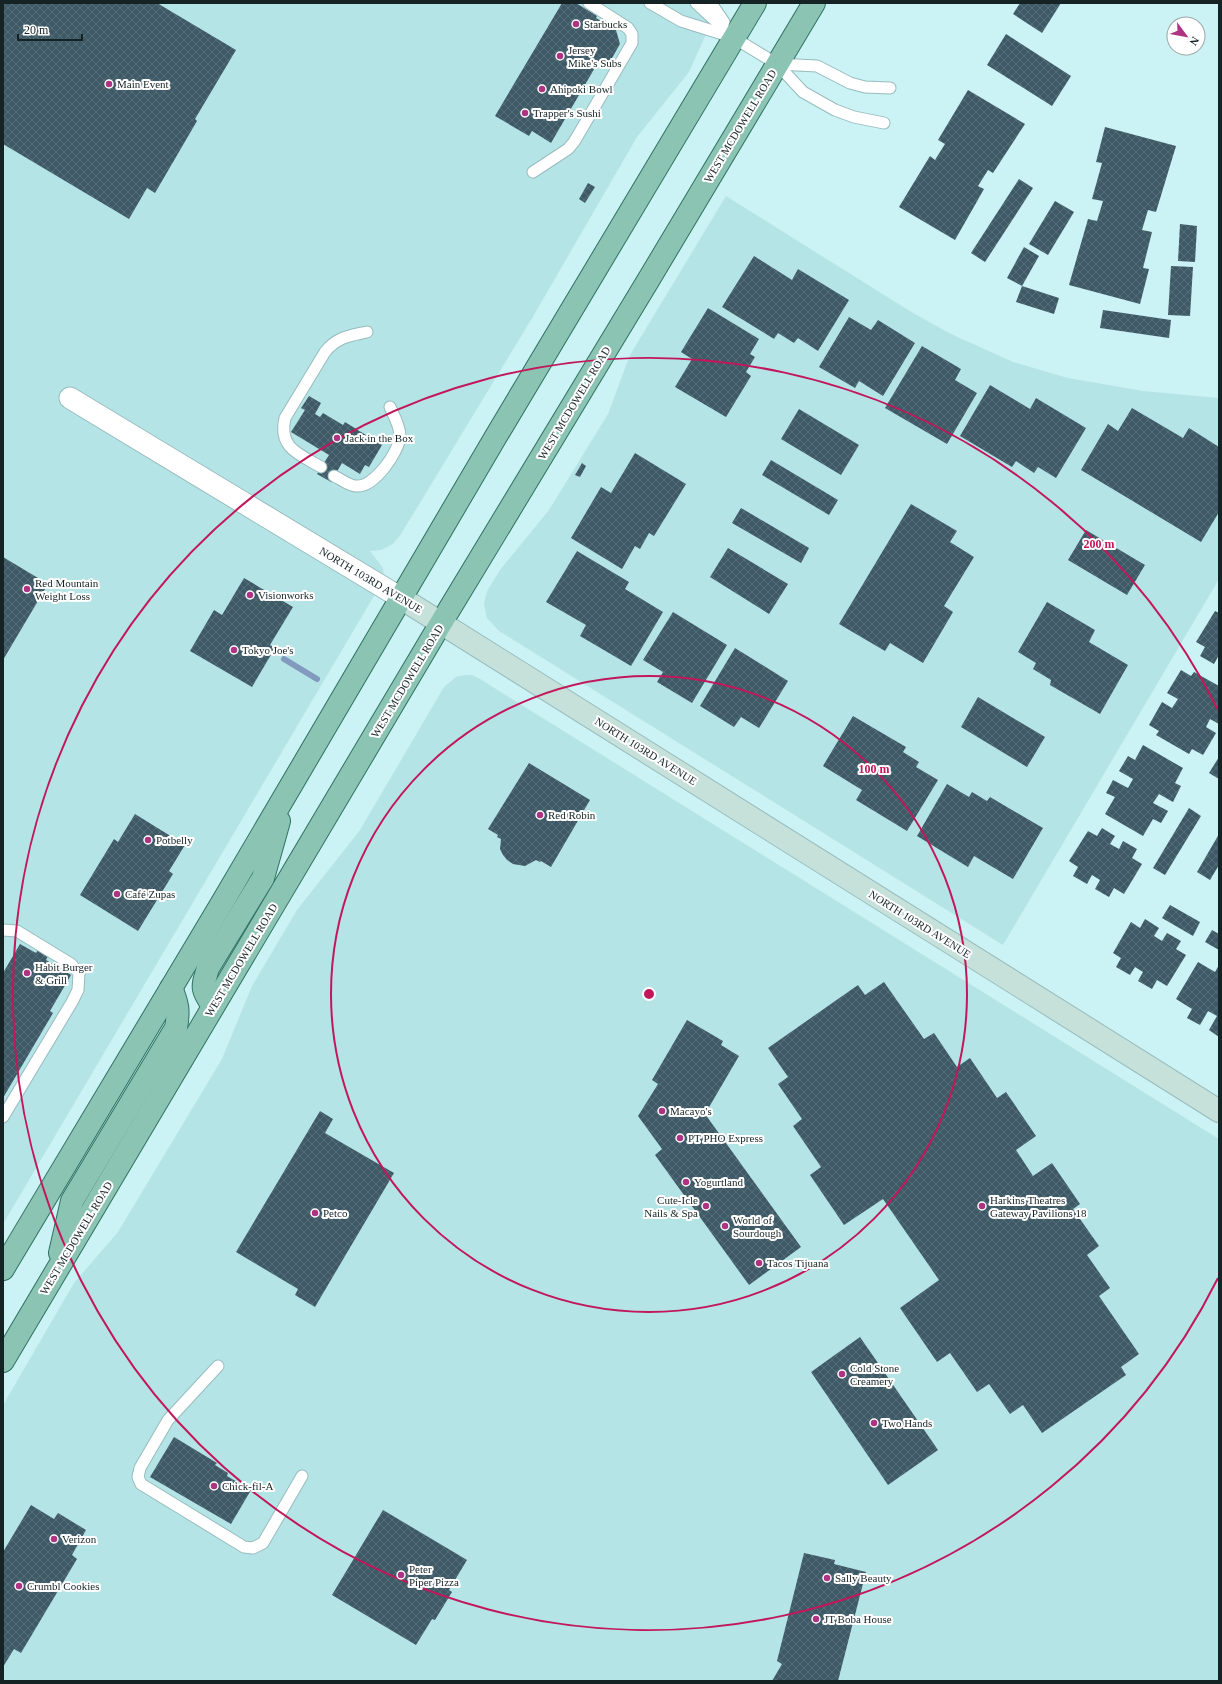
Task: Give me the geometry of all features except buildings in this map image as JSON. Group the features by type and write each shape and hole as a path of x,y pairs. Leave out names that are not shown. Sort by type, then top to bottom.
{"main road":[{"path":"3,1269 755,3"},
{"name":"WEST MCDOWELL ROAD","path":"3,1361 441,623 814,3"},
{"path":"213,1006 204,993 204,983 208,968 263,878 287,790"},
{"path":"56,1272 72,1201 176,1028 178,1004 171,988"}],"street":[{"name":"NORTH 103RD AVENUE","path":"70,398 401,598 1219,1111"}],"lane":[{"path":"533,172 568,149 574,142 632,43 632,34 628,28 588,3"},
{"path":"650,3 681,21 734,38"},
{"path":"696,3 734,38 777,64 802,92 835,110 854,117 884,123"},
{"path":"711,3 734,38"},
{"path":"777,64 817,66 850,83 865,87 890,88"},
{"path":"321,467 286,444 283,428 285,418 332,343 346,336 367,332"},
{"path":"334,476 356,486 370,484 378,476 399,444 400,435 398,424 390,407"},
{"path":"3,930 17,931 71,964 79,973 78,990 72,1002 3,1117"},
{"path":"218,1366 168,1420 140,1468 138,1477 141,1484 244,1547 253,1548 263,1543 302,1476"}],"shaded area":[{"path":"3,3 720,3 689,72 637,137 531,320 401,534 393,544 381,550 370,551 383,568 384,579 3,1224"},
{"path":"726,196 913,313 951,334 1013,362 1068,378 1143,391 1219,398 1219,579 1003,945 499,631 487,618 484,604 487,591 500,570 549,510 608,414 630,355"},
{"path":"472,675 480,679 1219,1139 1219,1681 3,1681 3,1405 74,1283 118,1232 222,1059 252,986 297,910 360,830 444,687 456,677"}],"waterway":[{"path":"284,659 317,679"}],"place":[{"name":"Starbucks","path":"576,24"},
{"name":"Jersey Mike's Subs","path":"560,56"},
{"name":"Main Event","path":"109,84"},
{"name":"Ahipoki Bowl","path":"542,89"},
{"name":"Trapper's Sushi","path":"525,113"},
{"name":"Jack in the Box","path":"337,438"},
{"name":"Red Mountain Weight Loss","path":"27,589"},
{"name":"Visionworks","path":"250,595"},
{"name":"Tokyo Joe's","path":"234,650"},
{"name":"Red Robin","path":"540,815"},
{"name":"Potbelly","path":"148,840"},
{"name":"Café Zupas","path":"117,894"},
{"name":"Habit Burger & Grill","path":"27,973"},
{"name":"Macayo's","path":"662,1111"},
{"name":"PT PHO Express","path":"680,1138"},
{"name":"Yogurtland","path":"686,1182"},
{"name":"Cute-Icle Nails & Spa","path":"706,1206"},
{"name":"Harkins Theatres Gateway Pavilions 18","path":"982,1206"},
{"name":"Petco","path":"315,1213"},
{"name":"World of Sourdough","path":"725,1226"},
{"name":"Tacos Tijuana","path":"759,1263"},
{"name":"Cold Stone Creamery","path":"842,1374"},
{"name":"Two Hands","path":"874,1423"},
{"name":"Chick-fil-A","path":"214,1486"},
{"name":"Verizon","path":"54,1539"},
{"name":"Peter Piper Pizza","path":"401,1575"},
{"name":"Sally Beauty","path":"827,1578"},
{"name":"Crumbl Cookies","path":"19,1586"},
{"name":"JT Boba House","path":"816,1619"}]}
